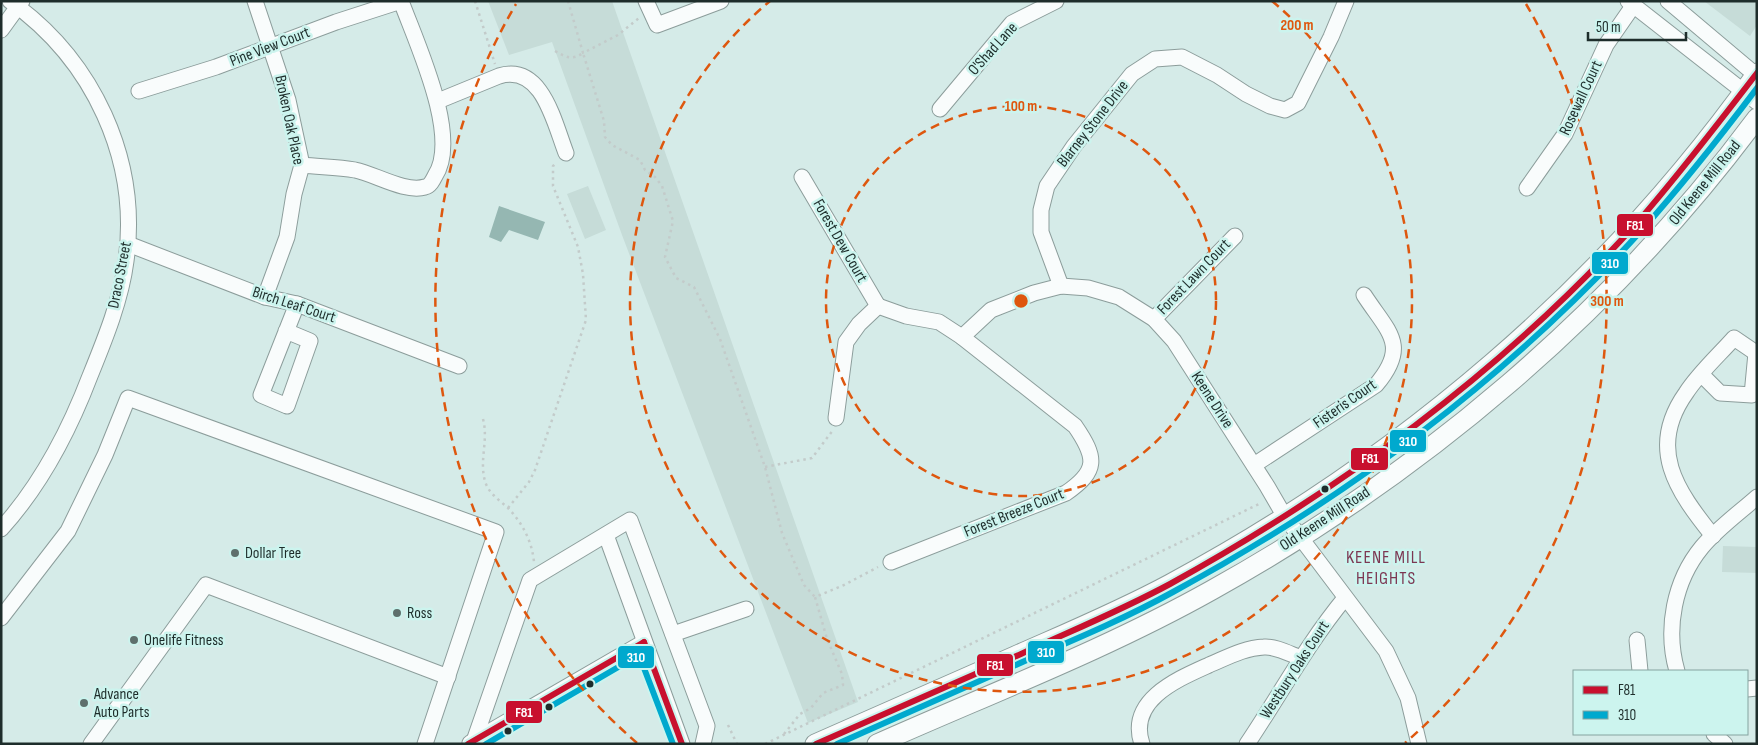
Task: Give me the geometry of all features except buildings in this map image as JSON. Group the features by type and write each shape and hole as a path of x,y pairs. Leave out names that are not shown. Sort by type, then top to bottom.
{"main road":[{"name":"Old Keene Mill Road","path":"815,744 1106,616 1168,585 1285,517 1366,464 1472,382 1591,271 1654,203 1698,150 1750,97 1756,75"},
{"name":"Old Keene Mill Road","path":"877,744 1166,615 1299,538 1422,453 1484,404 1550,347 1667,230 1757,118"}],"street":[{"name":"Broken Oak Place","path":"256,1 288,100 302,165 294,194 287,237 265,297"},
{"name":"Pine View Court","path":"139,91 216,67 336,22 401,1"},
{"path":"302,165 356,171 410,187 425,187 430,184 442,162 444,143 438,101 401,1"},
{"path":"648,5 657,25 721,1"},
{"name":"O'Shad Lane","path":"940,109 1012,23 1056,1"},
{"name":"Blarney Stone Drive","path":"1061,286 1041,232 1040,210 1047,186 1074,146 1132,74 1155,59 1182,57 1217,75 1246,94 1270,106 1285,110 1298,103 1331,37 1346,1"},
{"path":"1668,1 1756,75"},
{"path":"1,30 16,3"},
{"name":"Draco Street","path":"1,530 42,475 64,436 80,402 118,299 128,244 128,209 122,171 107,119 98,100 71,58 40,24 16,3"},
{"path":"1630,3 1750,97"},
{"name":"Rosewall Court","path":"1527,188 1564,134 1606,44 1630,3"},
{"path":"438,101 499,76 509,73 519,74 531,80 541,91 566,153"},
{"name":"Forest Dew Court","path":"802,177 878,306"},
{"name":"Forest Lawn Court","path":"1154,319 1235,236"},
{"name":"Birch Leaf Court","path":"128,244 265,297 297,304 459,366"},
{"name":"Keene Drive","path":"962,337 992,310 1034,293 1061,286 1088,288 1112,294 1130,302 1154,319 1174,341 1299,538 1386,651 1402,682 1413,716 1418,744"},
{"name":"Fisteris Court","path":"1254,465 1376,385 1389,369 1395,352 1391,337 1364,295"},
{"path":"286,331 310,341 287,406 260,396 286,331 297,304"},
{"path":"836,418 846,342 859,324 878,306 906,316 939,322 962,337"},
{"name":"Forest Breeze Court","path":"891,562 1066,493 1084,481 1090,470 1090,457 1085,440 1075,426 962,337"},
{"path":"1702,375 1687,391 1674,410 1668,432 1667,457 1674,478 1684,498 1713,536"},
{"path":"1,618 68,532 105,455 128,398 496,532 424,744"},
{"path":"1677,670 1672,639 1676,598 1684,575 1693,559 1713,536 1757,497"},
{"path":"471,743 530,580 630,520 707,726 704,743"},
{"path":"606,535 682,744"},
{"path":"91,744 206,585 448,677"},
{"name":"Westbury Oaks Court","path":"1247,744 1278,698 1281,689 1301,658 1345,598"},
{"path":"673,634 746,609"},
{"path":"1636,640 1640,670"},
{"path":"471,743 644,642"},
{"path":"1137,743 1141,715 1154,696 1176,680 1246,648 1267,646 1301,658"},
{"path":"1715,735 1725,744"}],"path":[{"path":"475,1 499,76"},
{"path":"568,1 582,53 604,121 605,137 612,145 640,160 645,170 655,177 662,186 673,221 665,257 676,278 694,287 720,340 765,467 782,533 804,585 815,597 827,639 842,674 842,685 824,693 811,708 800,714 784,735"},
{"path":"555,50 568,58 574,58 618,35 648,5"},
{"path":"508,508 529,482 535,470 586,320 583,274 578,247 553,186 553,166 566,153"},
{"path":"765,467 812,458 833,432 836,418"},
{"path":"483,419 486,430 482,458 486,482 489,492 518,519 532,548 534,562 530,580"},
{"path":"766,744 1274,497"},
{"path":"815,597 891,562"},
{"path":"728,725 737,744"}],"shaded area":[{"path":"488,1 612,1 858,702 808,723 622,235 552,42 509,55"},
{"path":"1704,1 1757,1 1757,25 1750,36"},
{"path":"588,186 606,230 585,239 567,194"},
{"path":"499,206 545,222 538,240 509,230 501,242 489,237"},
{"path":"1723,546 1757,547 1757,573 1722,572"}],"transit line":[{"name":"F81","path":"816,744 1152,594 1234,547 1358,467 1418,424 1475,378 1531,329 1584,278 1651,207 1757,73"},
{"name":"310","path":"837,744 1101,628 1155,602 1238,555 1362,475 1480,385 1590,285 1671,196 1757,88"},
{"name":"F81","path":"644,642 682,744"},
{"name":"F81","path":"468,744 644,642"},
{"name":"310","path":"486,744 639,655 673,744"}],"place":[{"name":"Dollar Tree","path":"235,553"},
{"name":"Ross","path":"397,613"},
{"name":"Onelife Fitness","path":"134,640"},
{"name":"Advance Auto Parts","path":"84,703"}],"district":[{"name":"KEENE MILL HEIGHTS","path":"1386,567"}]}
